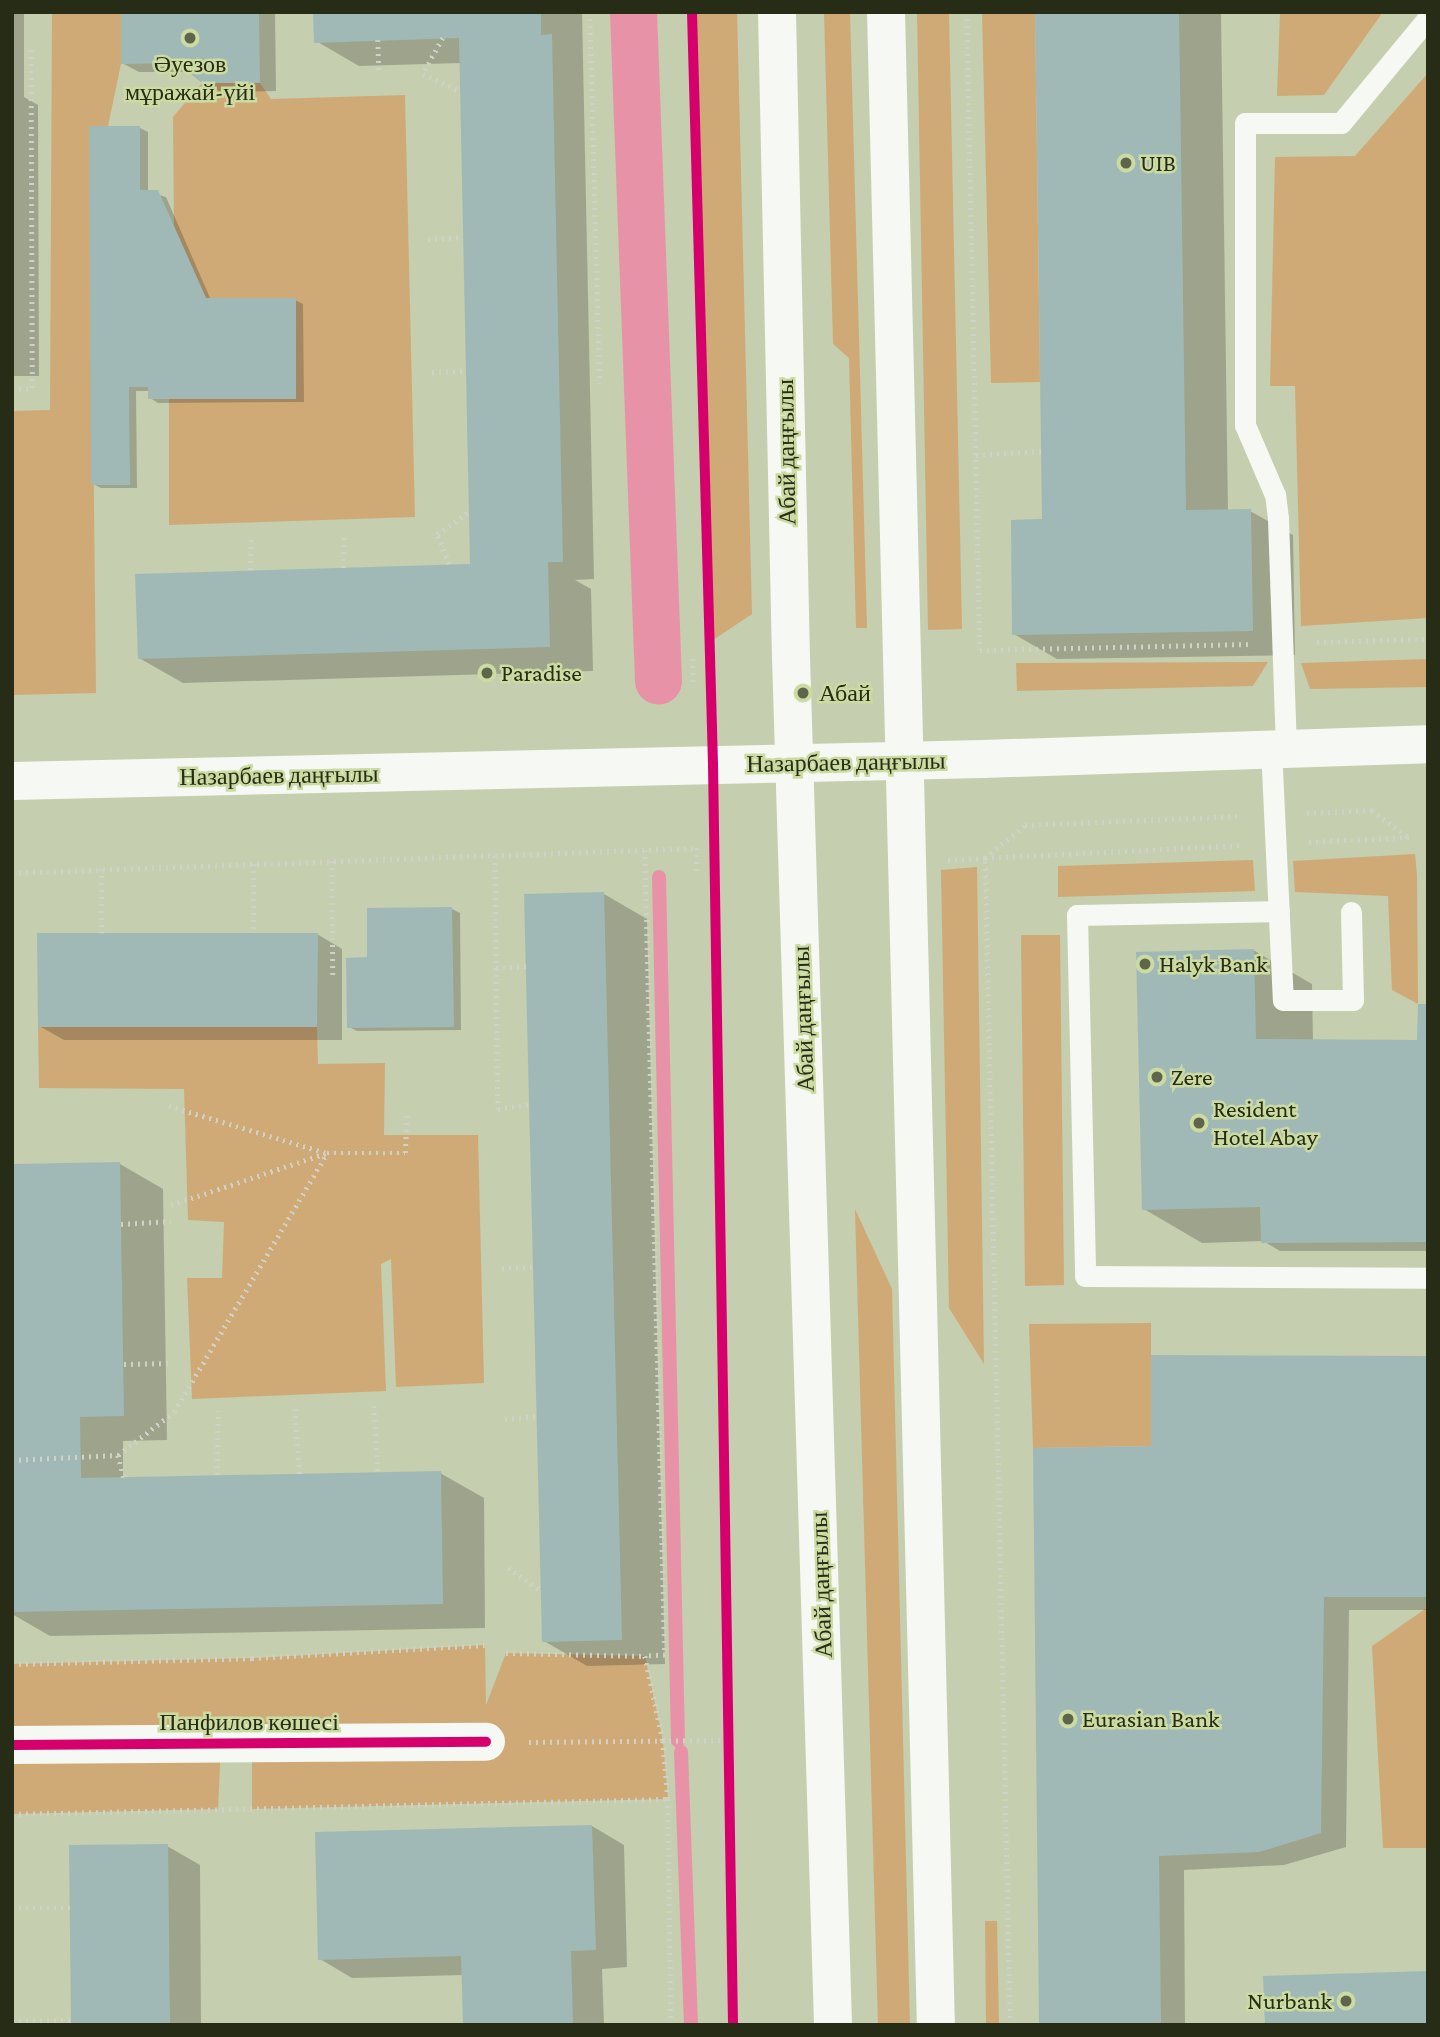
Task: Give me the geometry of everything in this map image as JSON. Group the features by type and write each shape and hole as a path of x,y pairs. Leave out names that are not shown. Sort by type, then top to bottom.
{"main road":[{"name":"Абай даңғылы","path":"776,12 795,763 833,2025"},
{"path":"886,12 936,2025"},
{"name":"Назарбаев даңғылы","path":"12,781 795,763 1428,744"},
{"name":"Панфилов көшесі","path":"12,1745 486,1742"}],"lane":[{"path":"1351,912 1353,1000 1283,1000 1275,814 1284,643 1275,495 1245,425 1245,123 1341,123 1428,18"},
{"path":"1279,911 1077,915 1085,1276 1428,1278"}],"path":[{"path":"590,12 600,384"},
{"path":"967,12 980,650 1428,639"},
{"path":"443,38 423,74 460,91"},
{"path":"378,40 379,75"},
{"path":"12,388 32,388 31,45"},
{"path":"428,239 463,237"},
{"path":"432,372 466,371"},
{"path":"976,455 1042,451"},
{"path":"449,564 437,534 469,512"},
{"path":"344,537 344,568"},
{"path":"250,570 251,540"},
{"path":"693,659 693,687"},
{"path":"946,860 1409,837 1372,810 1025,825 985,858"},
{"path":"12,873 696,848 697,875"},
{"path":"506,1653 665,1655 645,850"},
{"path":"495,856 498,1109 529,1104"},
{"path":"985,858 1010,2025"},
{"path":"332,861 333,975"},
{"path":"254,864 254,933"},
{"path":"102,869 102,933"},
{"path":"496,968 526,966"},
{"path":"169,1106 327,1153 405,1153 407,1112"},
{"path":"171,1205 327,1153"},
{"path":"12,1460 118,1455 174,1412 327,1153"},
{"path":"121,1224 171,1221"},
{"path":"502,1268 533,1267"},
{"path":"124,1364 173,1363"},
{"path":"374,1406 379,1472"},
{"path":"295,1409 300,1474"},
{"path":"217,1475 218,1411"},
{"path":"505,1419 537,1416"},
{"path":"118,1455 124,1477"},
{"path":"508,1568 541,1590"},
{"path":"12,1664 252,1658 485,1645"},
{"path":"645,1656 663,1741 668,1799 671,2025"},
{"path":"727,1726 727,1754"},
{"path":"486,1742 727,1740"},
{"path":"12,1814 668,1799"},
{"path":"12,1908 70,1908"},
{"path":"12,2021 71,2020"}],"shaded area":[{"path":"52,12 121,12 121,64 108,126 90,126 96,693 12,695 12,411 50,410"},
{"path":"691,12 737,12 752,614 710,642"},
{"path":"824,12 850,12 867,628 856,628 849,358 833,344"},
{"path":"917,12 949,12 962,629 928,630"},
{"path":"982,12 1035,12 1040,382 991,383"},
{"path":"1280,12 1383,12 1324,95 1277,96"},
{"path":"1428,73 1428,618 1301,626 1295,386 1270,386 1275,157 1355,156"},
{"path":"202,83 260,83 271,99 405,95 415,517 169,525 169,399 296,398 296,298 206,298 174,227 173,117"},
{"path":"1428,659 1428,687 1310,689 1301,663"},
{"path":"1268,662 1253,686 1017,691 1016,663"},
{"path":"1415,854 1418,1004 1392,990 1388,896 1295,892 1293,861"},
{"path":"1253,860 1255,891 1058,897 1058,866"},
{"path":"977,867 984,1364 949,1308 941,870"},
{"path":"1021,935 1060,935 1064,1285 1025,1286"},
{"path":"38,1027 317,1027 318,1064 385,1063 384,1135 478,1135 484,1383 396,1387 391,1259 381,1264 386,1391 192,1399 187,1278 222,1278 224,1222 188,1220 184,1089 39,1088"},
{"path":"855,1209 892,1289 910,2025 878,2025"},
{"path":"1151,1323 1151,1446 1033,1448 1029,1324"},
{"path":"1428,1607 1428,1848 1383,1848 1372,1646"},
{"path":"485,1645 486,1705 506,1653 645,1656 663,1741 668,1799 252,1809 252,1744 221,1744 218,1809 12,1814 12,1664 252,1658"},
{"path":"985,1921 997,1921 999,2025 986,2025"}],"building":[{"name":"Әуезов мұражай-үйі","path":"121,12 259,12 260,83 202,83 177,63 121,64"},
{"path":"313,12 541,12 541,35 552,34 563,562 548,562 550,647 138,659 135,574 470,564 459,38 314,43"},
{"path":"1035,12 1179,12 1186,510 1251,509 1253,631 1012,635 1011,520 1042,519"},
{"path":"89,126 140,126 140,190 158,190 206,298 296,298 296,399 148,399 148,387 129,387 130,485 91,485"},
{"path":"604,892 622,1640 542,1642 524,894"},
{"path":"452,907 454,1027 347,1028 346,958 367,957 367,908"},
{"path":"37,933 318,933 317,1027 38,1027"},
{"path":"1254,949 1256,1039 1417,1040 1418,1004 1428,1004 1428,1242 1261,1243 1260,1207 1142,1210 1136,952"},
{"path":"120,1162 124,1416 80,1417 81,1478 441,1471 443,1604 12,1612 12,1164"},
{"path":"1151,1355 1428,1356 1428,1597 1324,1597 1321,1833 1259,1852 1159,1856 1161,2025 1039,2025 1033,1448 1151,1446"},
{"path":"592,1825 596,1950 571,1951 573,2025 463,2025 461,1956 318,1960 315,1832"},
{"path":"168,1844 170,2025 71,2025 69,1845"},
{"name":"Nurbank","path":"1428,1971 1428,2025 1265,2025 1263,1976"}],"waterway":[{"path":"633,12 658,681"},
{"path":"659,877 678,1741"},
{"path":"681,1752 691,2025"}],"cycle path":[{"path":"692,12 713,765 733,2025"},
{"path":"12,1745 486,1742"}],"place":[{"name":"Әуезов мұражай-үйі","path":"190,38"},
{"name":"UIB","path":"1126,163"},
{"name":"Paradise","path":"487,673"},
{"name":"Абай","path":"803,693"},
{"name":"Halyk Bank","path":"1145,964"},
{"name":"Zere","path":"1157,1077"},
{"name":"Resident Hotel Abay","path":"1199,1123"},
{"name":"Eurasian Bank","path":"1068,1719"},
{"name":"Nurbank","path":"1346,2001"}]}
